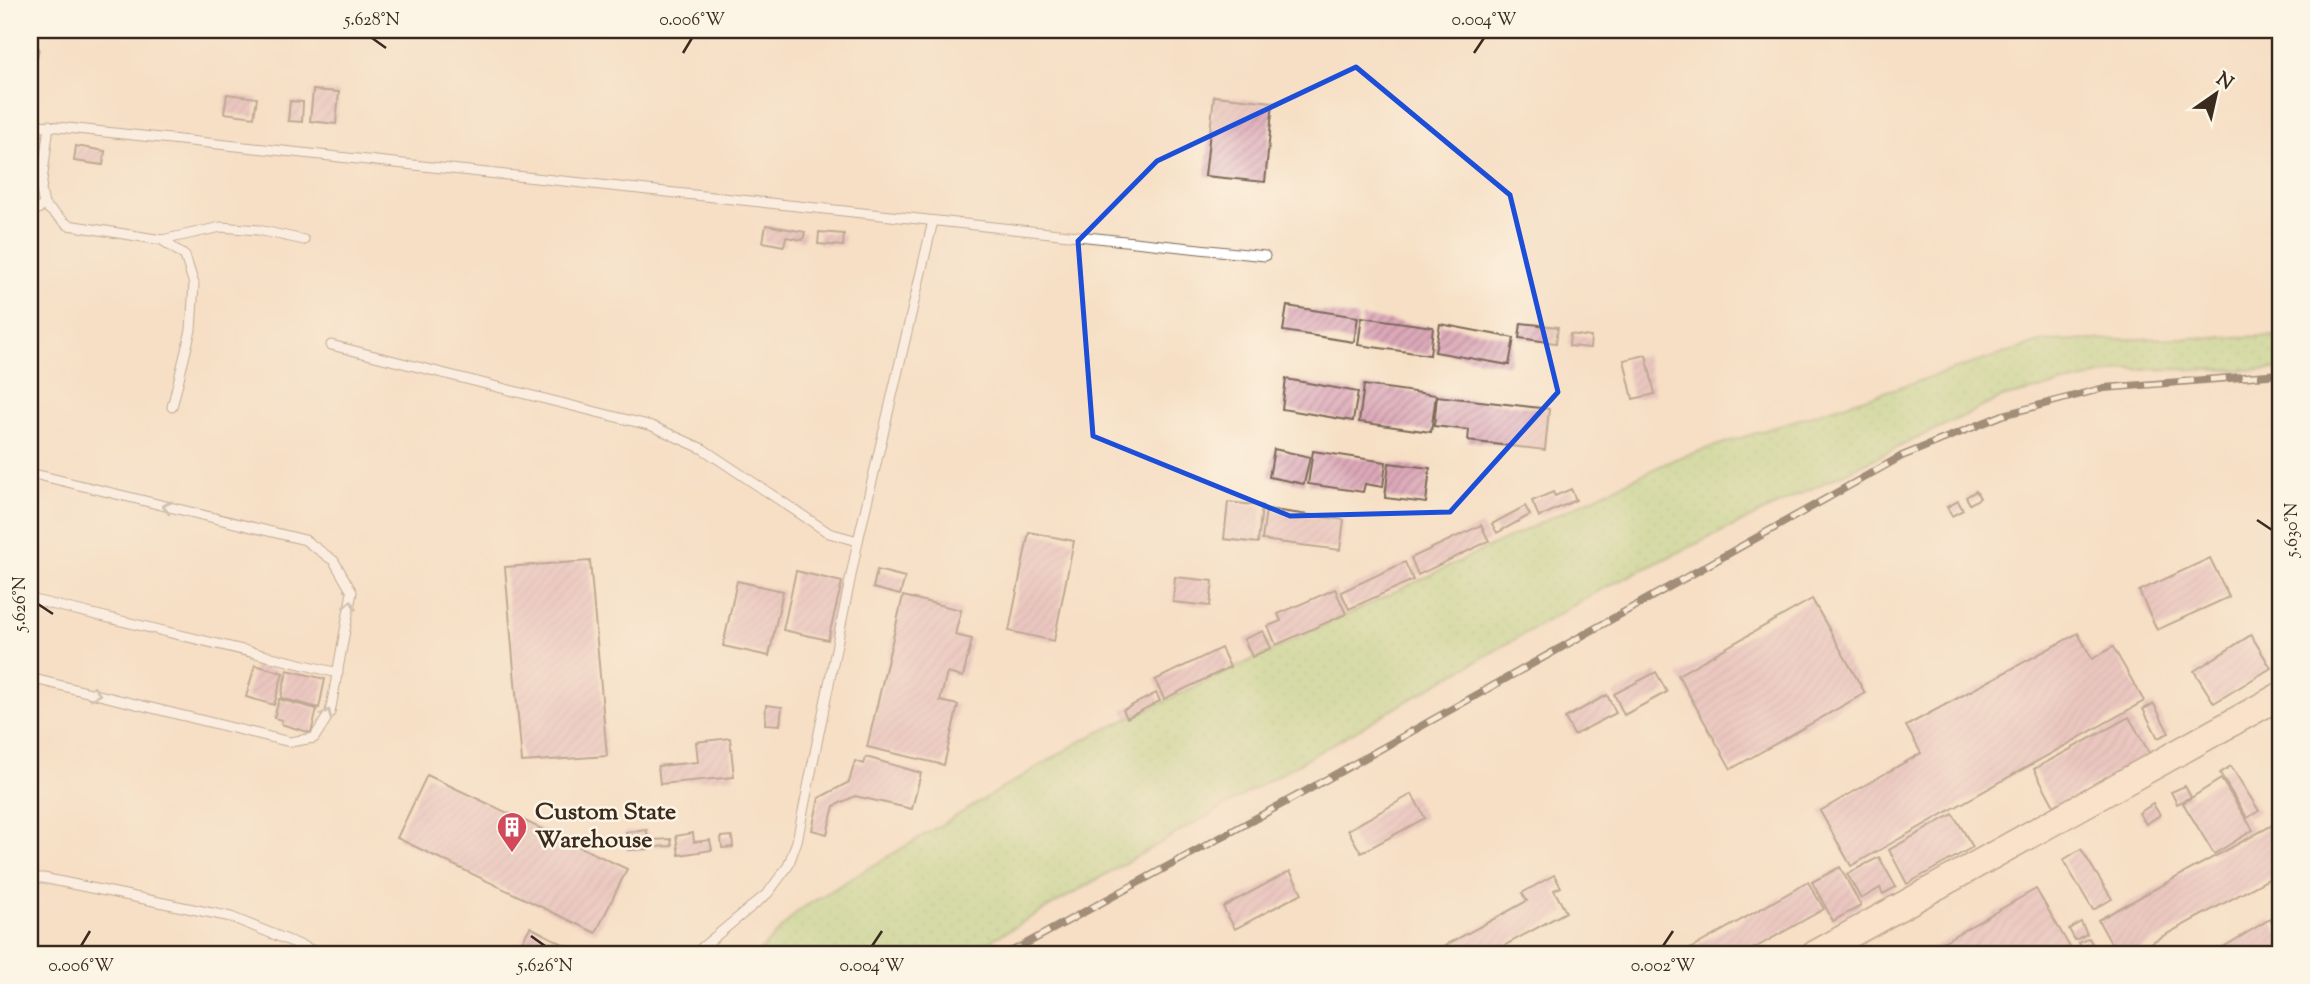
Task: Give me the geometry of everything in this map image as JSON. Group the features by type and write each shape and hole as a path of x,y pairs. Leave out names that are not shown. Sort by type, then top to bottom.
{"main road":[{"path":"1815,954 2280,696"}],"lane":[{"path":"30,124 1265,256"},
{"path":"49,125 41,190 44,205 68,225 162,240 221,227 258,230 304,240"},
{"path":"30,214 44,205"},
{"path":"694,954 768,894 789,866 797,841 858,541 933,221"},
{"path":"162,240 184,256 194,284 191,330 172,407"},
{"path":"331,345 652,426 702,449 830,533 858,541"},
{"path":"30,473 305,540 334,561 352,592 330,713 314,738 290,742 30,678"},
{"path":"30,599 338,673"},
{"path":"30,878 43,878 231,917 322,954"}],"highlighted area":[{"path":"1356,67 1510,195 1558,392 1450,512 1290,516 1093,436 1078,241 1157,161"}],"green space":[{"path":"2280,336 2280,370 2128,369 2001,398 1604,588 967,954 757,954 799,910 1083,740 1675,459 2043,341"}],"building":[{"path":"30,46 39,48 31,85 30,85"},
{"path":"313,90 339,92 336,124 310,121"},
{"path":"227,94 257,98 254,117 224,113"},
{"path":"1214,96 1273,102 1265,182 1205,176"},
{"path":"290,101 303,102 302,122 288,121"},
{"path":"76,146 105,151 103,165 74,161"},
{"path":"766,225 805,232 803,240 786,237 784,246 763,242"},
{"path":"819,232 844,234 843,246 818,244"},
{"path":"1287,306 1358,317 1354,342 1283,331"},
{"path":"1362,317 1433,327 1430,355 1358,345"},
{"path":"1521,323 1558,327 1556,343 1519,338"},
{"path":"1440,324 1514,338 1509,365 1435,352"},
{"path":"1570,334 1591,337 1590,348 1569,346"},
{"path":"1646,355 1655,394 1633,399 1624,360"},
{"path":"1286,379 1358,392 1353,421 1282,409"},
{"path":"1364,385 1436,395 1431,432 1359,422"},
{"path":"1437,396 1549,409 1545,450 1468,441 1469,430 1434,426"},
{"path":"1274,449 1310,457 1304,484 1269,477"},
{"path":"1313,451 1386,462 1383,487 1365,484 1363,492 1308,484"},
{"path":"1389,463 1430,468 1426,503 1385,498"},
{"path":"1571,489 1576,500 1539,517 1532,501 1553,492 1555,496"},
{"path":"1976,491 1980,498 1970,504 1966,497"},
{"path":"1958,501 1963,510 1952,516 1947,507"},
{"path":"1228,502 1262,506 1258,543 1224,539"},
{"path":"1525,506 1530,515 1497,533 1492,524"},
{"path":"1266,509 1344,520 1340,550 1262,540"},
{"path":"1481,525 1489,541 1418,575 1411,558"},
{"path":"1029,532 1074,541 1054,641 1009,631"},
{"path":"2210,558 2229,597 2157,630 2139,591"},
{"path":"590,561 607,756 522,762 505,567"},
{"path":"1405,562 1413,580 1349,609 1341,592"},
{"path":"877,570 905,577 900,595 873,588"},
{"path":"796,571 842,582 828,640 783,630"},
{"path":"1175,577 1213,581 1210,606 1173,602"},
{"path":"737,581 783,591 769,656 723,646"},
{"path":"1335,589 1346,614 1276,645 1268,626 1281,621 1278,614"},
{"path":"903,596 961,610 955,635 972,639 963,677 947,673 940,701 958,705 944,765 867,747"},
{"path":"1812,599 1865,693 1731,769 1678,675"},
{"path":"1263,631 1271,648 1252,657 1244,639"},
{"path":"2078,633 2092,659 2113,647 2144,701 1851,866 1820,811 1921,753 1906,726"},
{"path":"2251,635 2271,668 2214,703 2194,671"},
{"path":"1221,648 1230,667 1164,699 1155,680"},
{"path":"255,665 283,673 274,705 246,697"},
{"path":"287,670 325,679 319,708 281,698"},
{"path":"1656,672 1667,692 1624,715 1614,694"},
{"path":"1156,693 1160,701 1127,718 1123,710"},
{"path":"1607,695 1616,713 1574,735 1565,718"},
{"path":"279,699 317,709 311,733 281,724 282,720 274,718"},
{"path":"2154,704 2169,733 2158,738 2143,709"},
{"path":"766,705 782,707 780,725 765,724"},
{"path":"2129,717 2150,754 2054,806 2034,769"},
{"path":"730,738 734,777 660,784 658,766 698,762 696,742"},
{"path":"866,757 921,773 912,809 855,796 834,806 827,834 812,830 819,798 849,782 855,761 864,764"},
{"path":"2231,766 2259,811 2247,818 2220,773"},
{"name":"Custom State Warehouse","path":"427,775 627,869 596,933 397,838"},
{"path":"2221,779 2253,830 2214,854 2183,803"},
{"path":"2185,786 2191,797 2177,804 2171,792"},
{"path":"1412,794 1425,818 1361,853 1348,830"},
{"path":"2153,804 2160,815 2146,824 2139,813"},
{"path":"1953,814 1973,847 1907,884 1889,850"},
{"path":"2276,823 2280,831 2280,873 2130,954 2117,954 2098,920"},
{"path":"647,830 648,849 628,850 626,832"},
{"path":"693,833 694,842 710,840 712,850 679,855 676,836"},
{"path":"732,836 733,847 722,848 721,837"},
{"path":"671,839 672,846 655,847 654,840"},
{"path":"2081,849 2112,899 2093,910 2063,860"},
{"path":"1879,857 1896,887 1883,894 1880,888 1861,899 1847,874"},
{"path":"1840,867 1861,906 1833,921 1812,882"},
{"path":"1290,871 1302,893 1235,929 1223,907"},
{"path":"1554,875 1561,887 1554,890 1566,912 1489,954 1436,954 1435,951 1527,901 1522,893"},
{"path":"1808,882 1824,909 1744,954 1681,954"},
{"path":"2036,889 2074,954 1931,954 1929,950"},
{"path":"2270,919 2280,936 2280,954 2223,954 2220,949"},
{"path":"2081,922 2087,934 2075,940 2069,929"},
{"path":"530,927 582,954 537,954 520,946"},
{"path":"2089,938 2098,954 2085,954 2079,943"}],"railway":[{"path":"1007,954 1304,792 1902,456 2003,415 2104,388 2280,374"}],"place":[{"name":"Custom State Warehouse","path":"512,854"}]}
